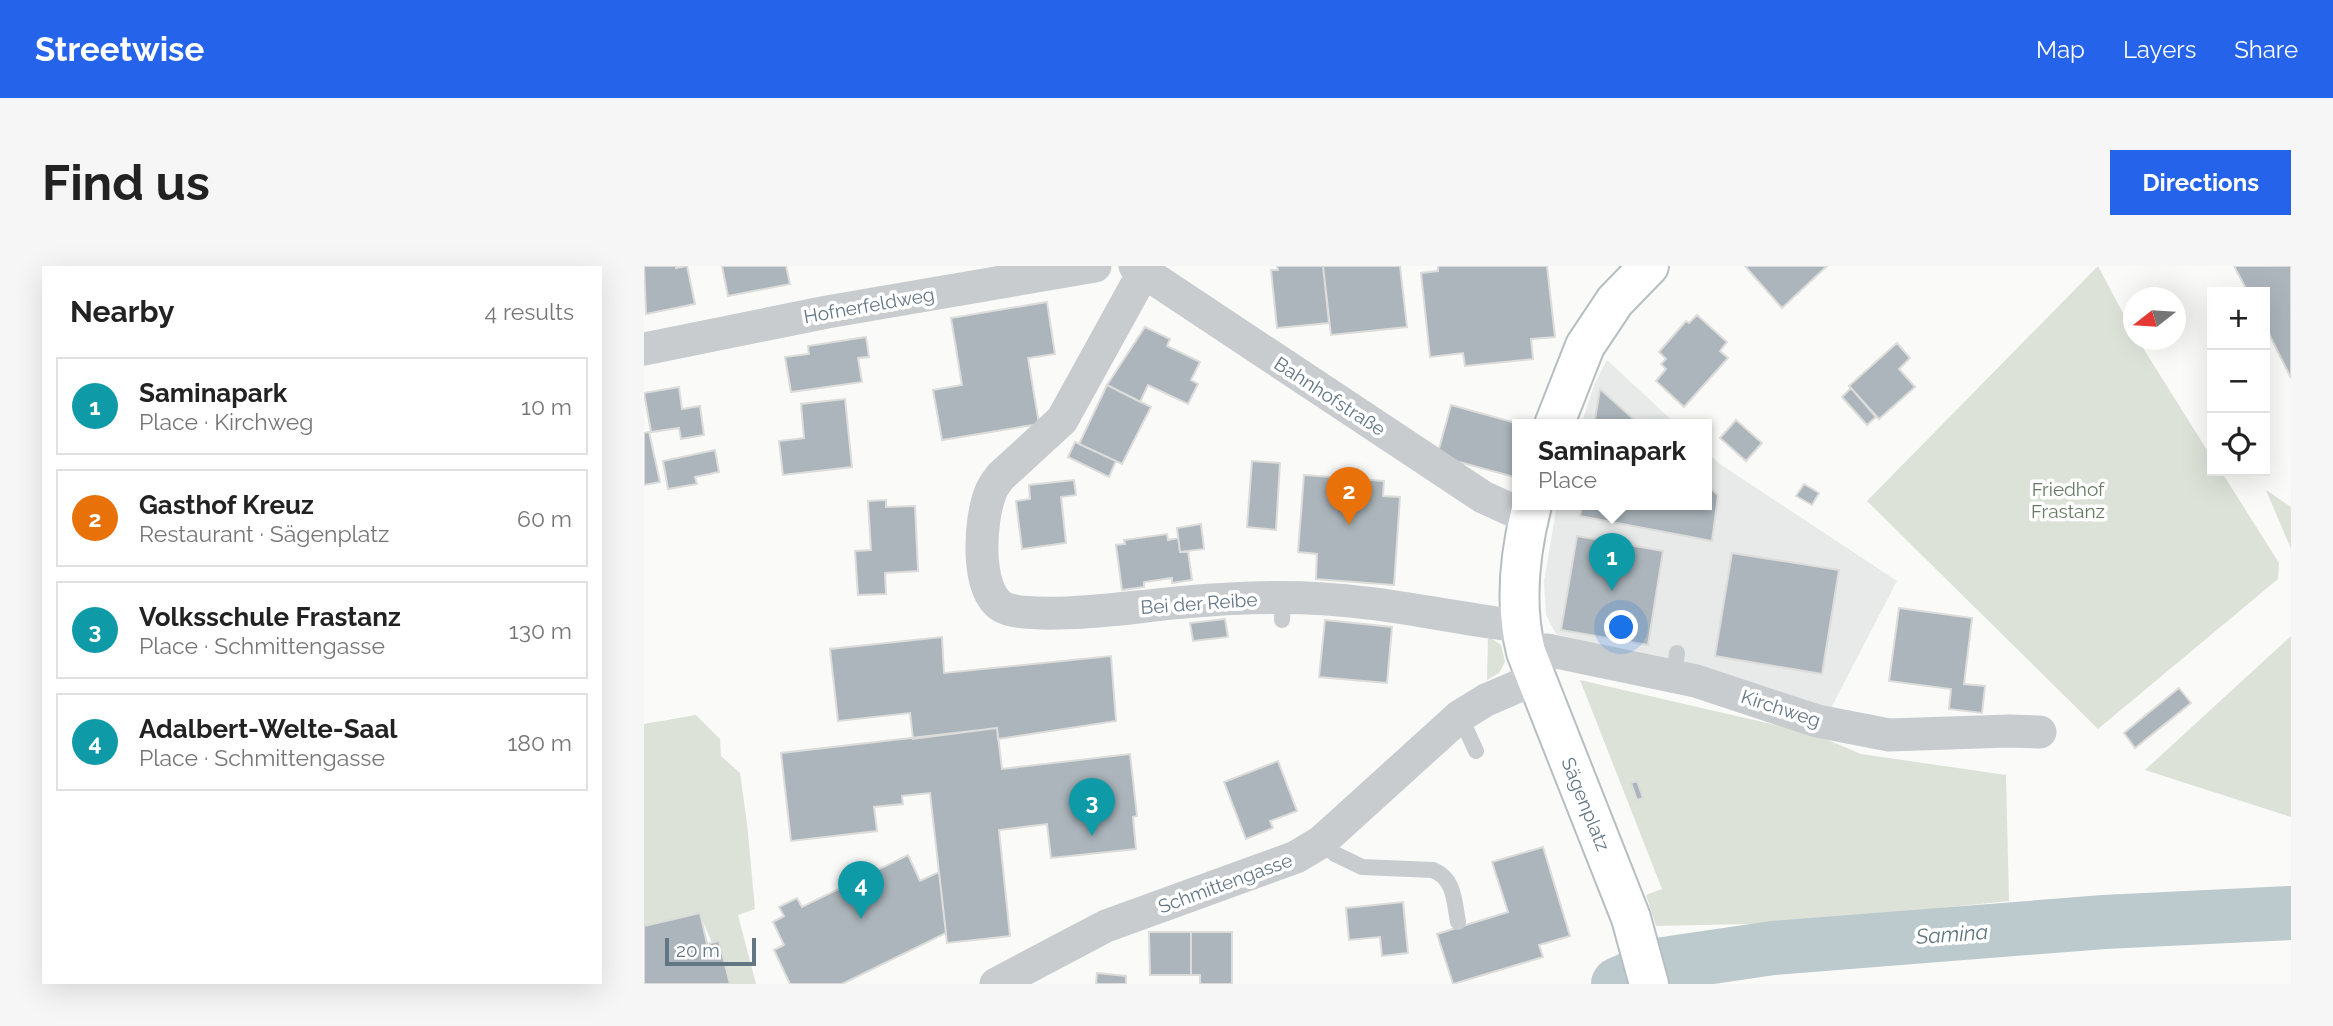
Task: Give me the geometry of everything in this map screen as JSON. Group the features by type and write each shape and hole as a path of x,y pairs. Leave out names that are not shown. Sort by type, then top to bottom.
{"main road":[{"path":"1556,419 1586,346 1632,272"},
{"name":"Sägenplatz","path":"1531,512 1519,587 1527,652 1635,930 1649,984"}],"street":[{"name":"Hofnerfeldweg","path":"644,349 774,321 1095,266"},
{"name":"Bahnhofstraße","path":"1142,268 1483,497 1512,506"},
{"name":"Bei der Reibe","path":"1142,268 1062,420 993,486 984,516 982,552 988,586 1001,607 1017,612 1068,613 1210,599 1283,609 1365,602 1527,652"},
{"name":"Kirchweg","path":"1527,652 1547,650 1676,664 1696,681 1817,721 1889,735 2040,732"},
{"name":"Schmittengasse","path":"996,984 1106,926 1296,857 1321,842 1460,716 1486,700 1527,652"}],"lane":[{"path":"1460,716 1476,751"},
{"path":"1321,842 1335,854 1362,867 1433,870 1444,874 1452,889 1458,922"}],"shaded area":[{"path":"1607,360 1671,419 1583,419 1594,385"},
{"path":"1712,457 1897,581 1831,708 1556,634 1546,615 1544,581 1556,510 1712,510"}],"green space":[{"name":"Friedhof Frastanz","path":"2098,266 2123,313 2123,350 2144,350 2207,450 2207,476 2224,476 2279,563 2278,579 2098,729 1867,501"},
{"path":"2266,490 2291,507 2291,549"},
{"path":"1488,636 1501,645 1505,662 1499,673 1487,680"},
{"path":"2291,636 2291,817 2145,770"},
{"path":"1580,680 1811,733 1861,754 2006,775 2009,901 1797,923 1656,926 1646,895 1662,889"},
{"path":"696,715 720,739 721,756 740,773 755,909 738,915 756,984 729,984 700,914 644,926 644,724"}],"building":[{"path":"644,266 687,266 695,304 646,314"},
{"path":"722,266 786,266 790,284 728,296"},
{"path":"1277,266 1323,266 1329,323 1277,328 1271,270 1278,270"},
{"path":"1323,266 1400,266 1407,327 1331,335"},
{"path":"1438,266 1547,266 1555,337 1531,339 1533,359 1465,366 1463,353 1430,357 1421,273 1438,271"},
{"path":"1745,266 1827,266 1782,308"},
{"path":"2234,266 2291,266 2291,378 2270,336 2270,287 2245,287"},
{"path":"1047,302 1055,354 1028,358 1039,424 942,440 933,390 962,385 951,318"},
{"path":"1697,315 1727,342 1720,351 1728,358 1684,407 1656,381 1666,369 1661,364 1666,359 1659,352 1686,321 1689,323"},
{"path":"1145,327 1170,339 1167,346 1200,362 1191,380 1198,384 1188,404 1148,385 1140,402 1107,385"},
{"path":"866,337 869,357 858,358 862,382 791,392 785,357 809,354 808,346"},
{"path":"1897,343 1910,358 1899,369 1915,387 1879,419 1849,386"},
{"path":"1107,385 1151,407 1122,464 1079,444"},
{"path":"679,387 682,409 700,406 704,435 681,439 679,428 651,432 644,393"},
{"path":"1851,388 1876,417 1867,425 1842,397"},
{"path":"1600,389 1633,419 1595,419"},
{"path":"845,399 852,467 783,475 779,441 804,438 801,404"},
{"path":"1451,405 1512,422 1512,476 1437,456"},
{"path":"1736,420 1762,443 1746,461 1720,438"},
{"path":"649,432 660,482 644,485 644,433"},
{"path":"1075,442 1116,461 1109,477 1068,457"},
{"path":"715,450 719,472 695,477 697,484 668,489 663,461"},
{"path":"1252,461 1280,463 1276,530 1247,527"},
{"path":"1304,475 1384,481 1383,496 1400,497 1394,585 1316,579 1317,554 1298,552"},
{"path":"1074,480 1076,495 1061,497 1066,543 1022,549 1016,501 1030,499 1029,485"},
{"path":"1804,484 1819,493 1812,505 1796,496"},
{"path":"1712,490 1718,495 1712,541 1580,516 1581,510 1712,510"},
{"path":"886,500 886,507 915,506 918,571 885,573 886,594 858,595 855,551 871,550 868,501"},
{"path":"1201,524 1204,549 1180,552 1177,528"},
{"path":"1167,534 1168,540 1178,538 1180,552 1188,551 1192,580 1172,583 1172,578 1144,582 1144,587 1122,590 1116,545 1125,544 1124,540"},
{"path":"1577,536 1663,551 1648,645 1561,630"},
{"path":"1732,553 1839,570 1822,674 1715,656"},
{"path":"1899,608 1972,618 1964,684 1985,686 1982,713 1949,709 1951,689 1889,681"},
{"path":"1225,619 1228,637 1193,641 1190,623"},
{"path":"1325,620 1392,627 1387,683 1319,677"},
{"path":"942,637 944,673 1111,656 1116,721 998,739 997,728 913,739 910,713 838,721 830,649"},
{"path":"2179,688 2191,703 2135,748 2124,733"},
{"path":"997,728 1002,769 1130,754 1137,816 1133,817 1136,849 1051,858 1047,824 999,830 1010,936 947,943 930,793 902,796 903,804 874,807 877,831 791,841 781,753"},
{"path":"1278,761 1297,811 1270,821 1273,828 1246,839 1224,782"},
{"path":"1637,781 1643,798 1637,800 1631,783"},
{"path":"1543,847 1570,936 1539,945 1543,957 1453,984 1437,934 1508,912 1492,862"},
{"path":"908,855 920,881 939,872 946,933 842,984 790,984 774,950 784,945 773,922 784,916 779,907 797,898 802,907"},
{"path":"1403,902 1408,953 1382,956 1380,937 1349,940 1346,908"},
{"path":"700,913 707,944 719,941 730,984 644,984 644,926"},
{"path":"1149,932 1191,932 1191,975 1150,975"},
{"path":"1191,932 1232,932 1232,984 1200,984 1200,975 1191,975"},
{"path":"1097,973 1126,976 1126,984 1096,984"}],"waterway":[{"name":"Samina","path":"1618,984 1664,964 1773,948 2104,922 2291,913"}],"place":[{"name":"Gasthof Kreuz","path":"1349,525"},
{"name":"Saminapark","path":"1612,591"},
{"name":"Volksschule Frastanz","path":"1092,836"},
{"name":"Adalbert-Welte-Saal","path":"861,919"}]}
